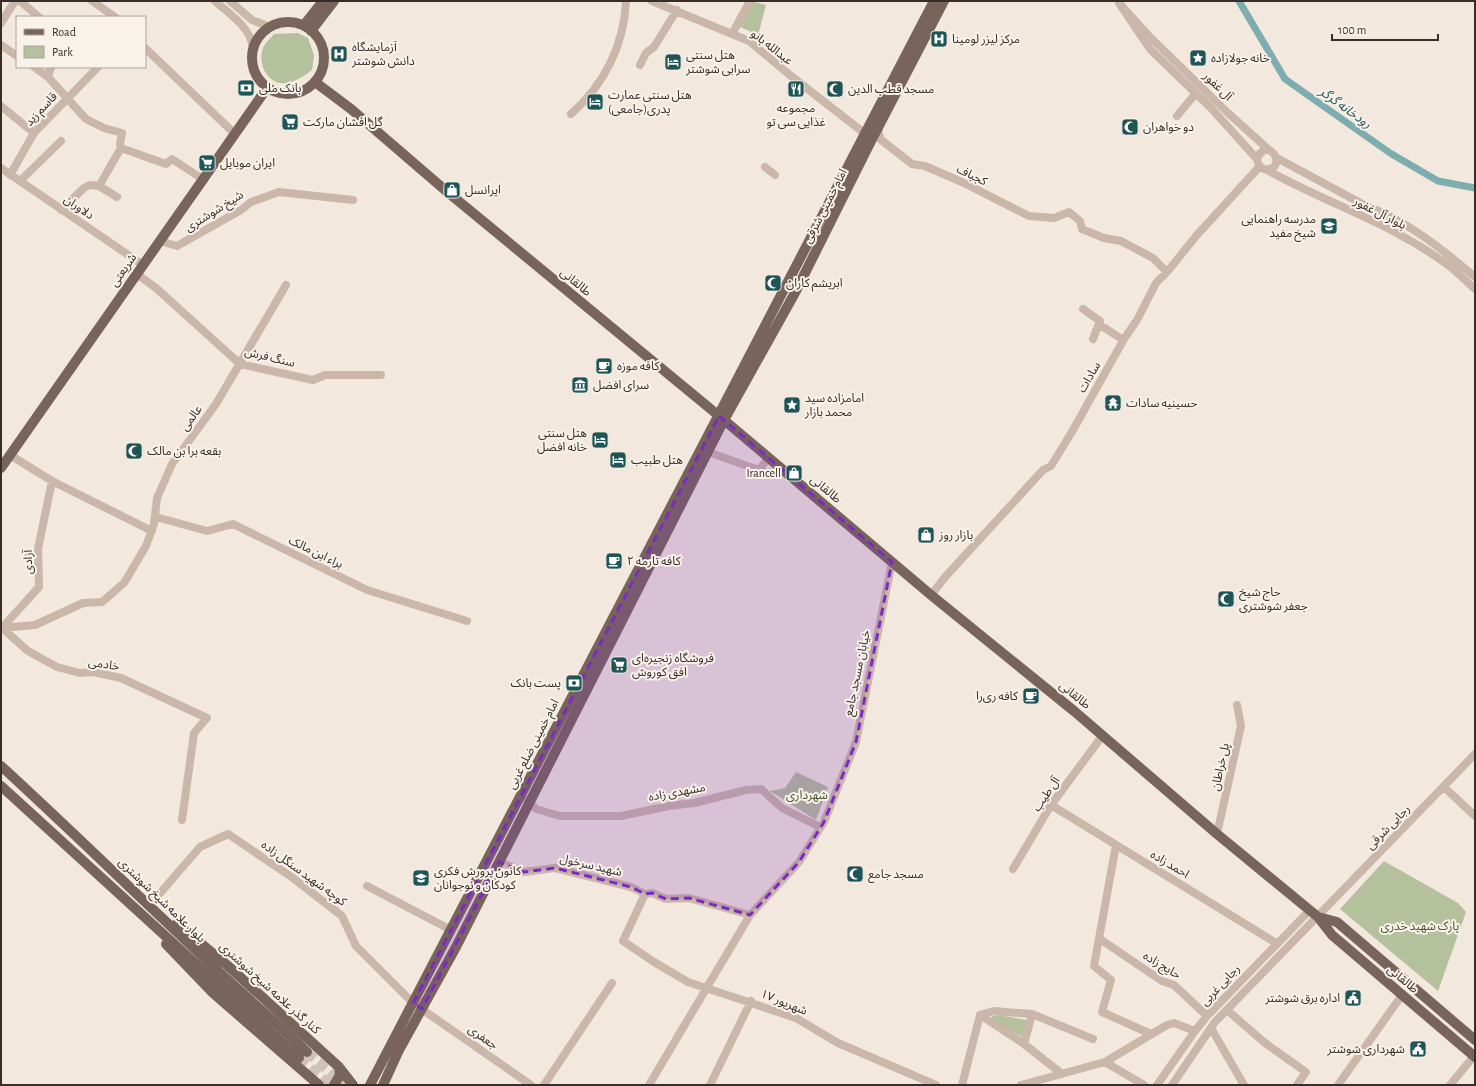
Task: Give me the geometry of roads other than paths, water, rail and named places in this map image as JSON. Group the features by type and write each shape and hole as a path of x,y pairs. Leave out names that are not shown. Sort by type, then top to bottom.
{"main road":[{"path":"308,28 323,1"},
{"path":"308,28 334,1"},
{"name":"امام خمینی شرقی","path":"722,418 796,291 934,1"},
{"name":"امام خمینی شرقی","path":"869,137 878,128 944,1"},
{"path":"282,22 295,22 308,28 317,36 322,47 324,59 321,72 315,82 307,89 297,93 287,94 267,88 259,80 254,70 252,59 253,48 260,36 270,27 282,22"},
{"name":"طالقانی","path":"315,82 351,109 434,180 722,418 892,562 1103,735 1217,834 1310,910 1318,917 1332,935 1474,1056"},
{"name":"شریعتی","path":"1,468 267,88"},
{"name":"امام خمینی ضلع غربی","path":"384,1083 399,1050 499,862 708,452 722,418"},
{"name":"امام خمینی ضلع غربی","path":"370,1085 520,797 722,418"},
{"name":"بلوار علامه شیخ شوشتری","path":"1,766 62,821 238,990 279,1025 303,1055 161,931 1,786"},
{"name":"طالقانی","path":"1318,917 1337,922 1475,1040"},
{"name":"کنار گذر علامه شیخ شوشتری","path":"164,919 186,931 221,960 339,1066 353,1085"},
{"path":"161,931 164,941 213,993 319,1085"},
{"path":"334,1085 340,1075 339,1066"}],"street":[{"path":"1,23 15,1"},
{"path":"20,1 38,16"},
{"path":"92,1 114,16"},
{"path":"215,1 247,29 252,37 253,48"},
{"path":"230,1 252,20 270,27"},
{"path":"571,114 601,83 621,35 626,16 626,1"},
{"name":"عبدالله بانو","path":"652,1 750,41 791,76 869,137"},
{"path":"732,34 750,1"},
{"name":"آل غفور","path":"1119,2 1150,49 1196,93 1261,165"},
{"name":"آل غفور","path":"1119,2 1148,35 1269,150"},
{"path":"640,65 646,53 654,47 677,10"},
{"path":"1,45 16,55"},
{"path":"146,49 235,134"},
{"path":"35,68 48,77 68,97 86,119 104,128 122,133 120,144 121,148 99,186"},
{"path":"48,77 51,68"},
{"name":"قاسم زید","path":"10,175 34,133 97,68"},
{"path":"1177,116 1196,93"},
{"path":"1,106 34,133"},
{"name":"کجباف","path":"878,128 880,139 901,157 912,164 925,166 1029,216 1054,218 1069,212 1080,221 1082,229 1104,238 1122,241 1153,258 1167,272"},
{"path":"20,181 61,141"},
{"path":"121,148 166,164 172,159 204,180"},
{"path":"1263,150 1269,150 1274,153 1276,158 1276,163 1273,168 1261,165 1259,154 1263,150"},
{"name":"بلوار آل غفور","path":"1276,158 1366,206 1381,212 1448,254 1475,276"},
{"name":"سادات","path":"931,594 1042,470 1051,466 1073,430 1123,340 1137,320 1156,283 1167,272 1197,235 1261,165"},
{"name":"بلوار آل غفور","path":"1261,165 1290,183 1377,223 1416,245 1448,265 1475,289"},
{"name":"دلاوران","path":"1,168 143,265"},
{"path":"765,168 775,175"},
{"path":"61,210 84,188 90,185 99,186 117,197"},
{"name":"شیخ شوشتری","path":"160,241 177,246 241,210 251,202 279,192 353,200"},
{"name":"سنگ فرش","path":"137,274 156,288 240,364 313,380 324,376 381,375"},
{"name":"عالمی","path":"1,629 35,625 83,603 102,602 124,583 146,546 156,517 157,498 172,464 216,404 286,285"},
{"path":"1083,309 1100,321 1093,339"},
{"path":"1098,326 1105,328 1123,340"},
{"path":"708,452 759,470 766,461"},
{"path":"10,455 52,481 152,531"},
{"name":"آزادی","path":"1,629 39,587 38,549 52,481"},
{"name":"براء ابن مالک","path":"156,517 207,531 233,524 366,590 466,621"},
{"name":"خیابان مسجد جامع","path":"820,827 856,742 892,562"},
{"name":"خادمی","path":"1,629 28,651 58,667 121,678 207,718 194,733 182,820"},
{"name":"پل خراطان","path":"1217,834 1241,726 1237,705"},
{"name":"آل طیب","path":"1013,869 1050,805 1103,735"},
{"name":"رجایی شرقی","path":"1318,917 1475,754"},
{"path":"1444,787 1475,816"},
{"name":"مشهدی زاده","path":"530,802 536,809 560,816 621,816 669,806 694,803 746,790 760,789 782,808 820,827"},
{"path":"520,797 530,802"},
{"name":"احمد زاده","path":"1050,805 1276,943"},
{"path":"649,1085 750,915 799,862 820,827"},
{"name":"کوچه شهید سنگل زاده","path":"149,906 200,847 228,834 293,878 342,916 356,946 412,1003 422,1009"},
{"path":"1116,845 1094,966 1111,980 1102,1012 1151,1034"},
{"name":"شهید سرخول","path":"499,862 524,872 555,868 631,887 645,894"},
{"path":"368,886 451,930"},
{"path":"645,894 652,893 666,898 689,898 750,915"},
{"name":"۱۷ شهریور","path":"645,894 623,941 654,962 688,982 796,1018 838,1043 936,1085"},
{"name":"رجایی غربی","path":"1157,1085 1195,1030 1276,943 1310,910"},
{"name":"رجایی غربی","path":"1172,1085 1211,1028 1318,917"},
{"name":"حایج زاده","path":"1100,939 1162,981 1174,984 1208,1016"},
{"path":"544,1085 612,983"},
{"path":"1338,1085 1402,995"},
{"path":"710,1085 751,1002"},
{"name":"جعفری","path":"422,1009 531,1085"},
{"path":"1227,1010 1265,1043 1306,1072 1297,1085"},
{"path":"980,1015 994,1011 1032,1014 1093,1039"},
{"path":"1024,1044 1032,1014"},
{"path":"980,1015 1024,1044 1062,1074"},
{"path":"962,1085 980,1015"},
{"path":"1021,1085 1105,1062 1151,1034 1174,1023 1195,1030"},
{"path":"1211,1028 1244,1085"},
{"path":"1450,1085 1474,1056"},
{"path":"1105,1062 1144,1085"},
{"path":"375,1076 378,1082 384,1083"}],"waterway":[{"name":"رودخانه گرگر","path":"1239,1 1285,79 1390,153 1438,181 1475,188"}],"tunnel":[{"path":"307,1052 345,1085"},
{"path":"299,1058 330,1085"}],"place":[{"name":"مرکز لیزر لومینا","path":"939,39"},
{"name":"آزمایشگاه دانش شوشتر","path":"339,54"},
{"name":"خانه جولازاده","path":"1198,58"},
{"name":"هتل سنتی سرابی شوشتر","path":"673,62"},
{"name":"بانک ملی","path":"246,88"},
{"name":"مجموعه غذایی سی تو","path":"796,89"},
{"name":"مسجد قطب الدین","path":"835,89"},
{"name":"هتل سنتی عمارت پدری(جامعی)","path":"595,102"},
{"name":"گل افشان مارکت","path":"290,122"},
{"name":"دو خواهران","path":"1130,127"},
{"name":"ایران موبایل","path":"207,163"},
{"name":"ایرانسل","path":"452,190"},
{"name":"مدرسه راهنمایی شیخ مفید","path":"1329,226"},
{"name":"ابریشم کاران","path":"773,283"},
{"name":"کافه موزه","path":"604,366"},
{"name":"سرای افضل","path":"580,385"},
{"name":"حسینیه سادات","path":"1113,403"},
{"name":"امامزاده سید محمد بازار","path":"792,405"},
{"name":"هتل سنتی خانه افضل","path":"600,440"},
{"name":"بقعه برا بن مالک","path":"134,451"},
{"name":"هتل طبیب","path":"618,460"},
{"name":"Irancell","path":"794,473"},
{"name":"بازار روز","path":"926,535"},
{"name":"کافه تارمه ۲","path":"614,561"},
{"name":"حاج شیخ جعفر شوشتری","path":"1226,599"},
{"name":"فروشگاه زنجیره‌ای افق کوروش","path":"619,665"},
{"name":"پست بانک","path":"574,683"},
{"name":"کافه‌ ری‌را","path":"1031,696"},
{"name":"مسجد جامع","path":"855,874"},
{"name":"کانون پرورش فکری کودکان و نوجوانان","path":"421,878"},
{"name":"اداره برق شوشتر","path":"1353,998"},
{"name":"شهرداری شوشتر","path":"1418,1049"}],"park label":[{"name":"شهرداری","path":"807,795"},
{"name":"پارک شهید خدری","path":"1420,926"}]}
